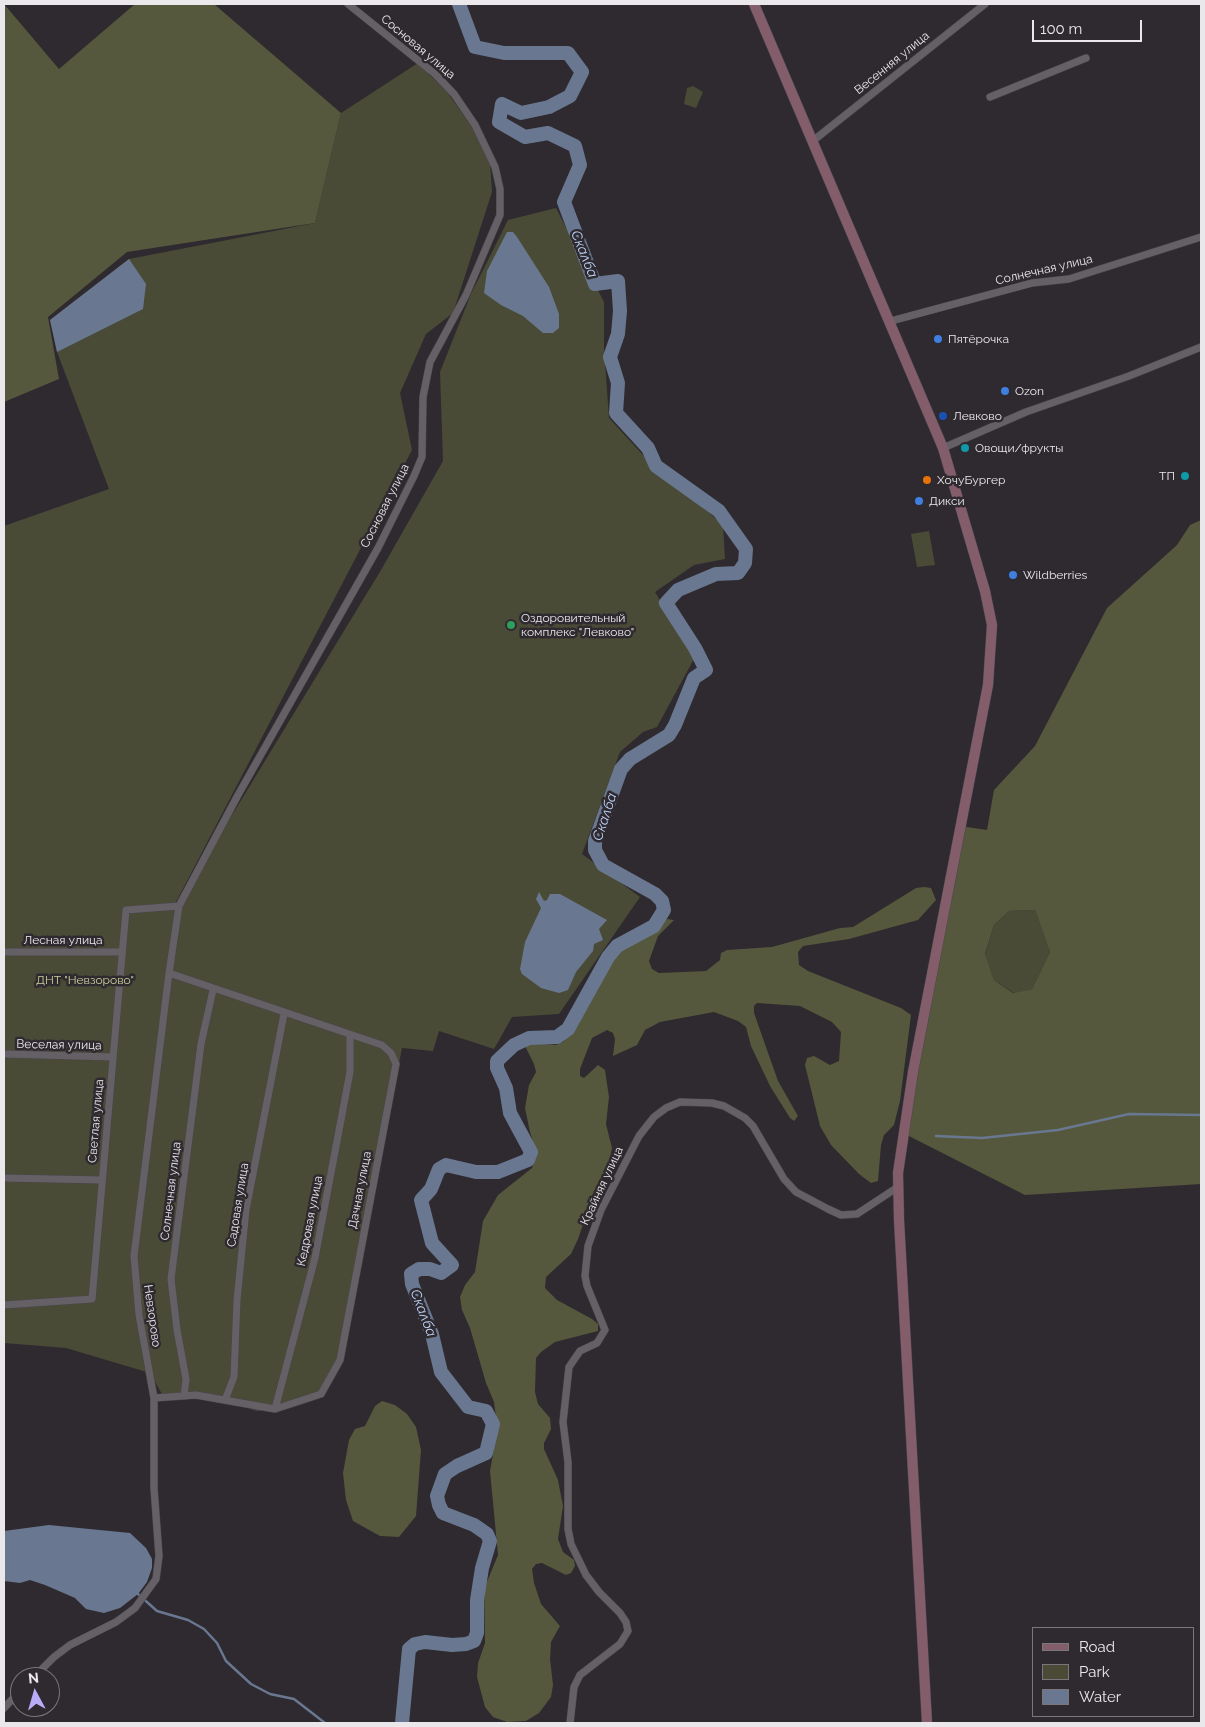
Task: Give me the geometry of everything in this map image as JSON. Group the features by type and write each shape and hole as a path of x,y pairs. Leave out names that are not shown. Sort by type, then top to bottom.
{"street":[{"name":"Сосновая улица","path":"182,898 378,548 414,476 422,457 423,397 430,362 466,296 500,215 500,189 495,167 475,125 454,94 435,74 348,4"},
{"path":"754,4 892,322 944,448 985,591 992,625 988,685 913,1072 903,1133 898,1187 927,1723"},
{"name":"Весенняя улица","path":"814,140 985,4"},
{"path":"990,97 1086,58"},
{"name":"Солнечная улица","path":"892,322 1032,284 1069,279 1201,237"},
{"path":"944,448 1026,412 1129,376 1201,347"},
{"name":"Невзорово","path":"44,1667 70,1645 116,1622 135,1608 156,1579 159,1556 154,1488 154,1398 139,1315 134,1256 169,973 179,906 182,898"},
{"name":"Светлая улица","path":"4,1305 92,1299 126,910 179,906"},
{"name":"Лесная улица","path":"4,952 122,952"},
{"name":"Дачная улица","path":"154,1398 196,1395 275,1409 321,1394 340,1360 396,1064 391,1053 382,1045 212,990 169,973"},
{"name":"Солнечная улица","path":"184,1396 186,1379 177,1330 171,1279 200,1044 212,990"},
{"name":"Садовая улица","path":"225,1400 234,1378 237,1300 246,1210 284,1014"},
{"name":"Кедровая улица","path":"275,1409 315,1258 350,1072 350,1034"},
{"name":"Веселая улица","path":"4,1054 113,1057"},
{"name":"Крайняя улица","path":"570,1723 574,1686 580,1675 620,1644 628,1631 626,1622 620,1613 599,1592 586,1575 571,1544 568,1528 568,1462 563,1422 569,1367 580,1351 597,1343 604,1330 604,1323 587,1286 585,1276 588,1246 602,1210 639,1136 654,1117 666,1108 680,1102 712,1102 735,1111 753,1126 784,1180 796,1192 834,1212 841,1215 857,1214 898,1187"},
{"path":"4,1178 102,1180"}],"green space":[{"path":"4,4 59,69 135,4 214,4 341,113 315,223 127,252 48,317 59,379 4,402"},
{"name":"ДНТ \"Невзорово\"","path":"418,63 447,92 472,127 490,161 492,192 453,313 426,334 400,393 412,450 176,902 178,904 381,570 443,461 440,372 471,294 508,220 556,208 604,302 604,348 609,418 643,455 723,525 725,559 694,565 655,592 695,657 657,727 643,732 620,752 582,854 640,897 559,1014 512,1017 494,1049 439,1031 433,1051 402,1048 342,1356 315,1397 287,1409 257,1411 203,1394 162,1394 150,1373 66,1348 4,1343 4,526 109,489 57,352 50,320 129,259 315,223 341,113"},
{"path":"693,86 703,92 696,108 684,104 687,88"},
{"path":"1201,520 1201,1184 1025,1195 903,1133 960,826 987,830 994,790 1035,746 1107,608 1177,545 1190,525","holes":["1035,910 1050,952 1032,989 1013,993 994,980 985,954 994,925 1009,911"]},
{"path":"929,531 935,565 917,567 911,534"},
{"path":"916,888 931,888 936,900 918,920 849,939 803,946 798,952 799,965 808,971 901,1008 911,1015 900,1101 894,1125 884,1135 881,1145 878,1181 871,1183 859,1174 831,1145 820,1126 805,1065 807,1058 814,1056 830,1065 839,1061 841,1032 832,1022 800,1006 757,1003 754,1006 754,1013 778,1081 798,1116 794,1121 790,1118 770,1086 751,1046 746,1027 738,1021 714,1012 660,1022 645,1030 637,1045 613,1056 615,1039 613,1033 607,1030 592,1038 580,1069 580,1076 584,1078 598,1065 605,1070 609,1097 606,1124 612,1148 608,1167 594,1192 571,1254 546,1277 545,1288 557,1300 592,1319 598,1324 598,1331 555,1342 536,1358 535,1392 538,1404 550,1418 551,1429 544,1443 544,1449 558,1480 563,1506 558,1539 563,1552 574,1560 575,1566 571,1573 566,1575 542,1563 536,1564 532,1569 534,1583 541,1604 560,1626 551,1642 550,1659 553,1685 551,1697 539,1713 526,1721 507,1722 493,1717 485,1707 477,1677 478,1663 485,1643 484,1589 498,1555 490,1471 497,1432 496,1417 494,1402 486,1383 470,1328 462,1310 460,1297 465,1285 475,1272 483,1221 498,1195 532,1168 537,1155 525,1108 529,1085 536,1072 525,1046 528,1043 556,1045 563,1042 573,1031 615,957 627,946 641,941 667,919 674,920 658,936 649,961 652,969 659,973 706,971 720,960 721,953 727,950 772,947 840,928 853,927"},
{"path":"1035,910 1050,952 1032,989 1014,993 994,980 985,955 994,925 1009,911"},
{"path":"382,1401 395,1405 407,1414 416,1427 421,1450 416,1516 399,1537 380,1536 353,1521 346,1500 343,1473 349,1440 355,1429 365,1426 375,1406"}],"water":[{"path":"507,232 513,232 517,237 549,287 559,314 559,328 553,333 543,333 523,316 501,305 484,293 487,271"},
{"path":"129,259 146,284 143,309 57,352 50,320"},
{"path":"539,892 544,901 547,900 550,894 560,894 607,920 599,929 603,940 594,944 593,951 576,972 568,990 559,993 541,988 522,974 520,969 525,942 541,908 536,899"},
{"path":"49,1525 130,1533 146,1548 152,1559 152,1568 147,1582 138,1594 120,1608 104,1613 86,1609 75,1598 30,1580 20,1583 4,1581 4,1531"}],"waterway":[{"name":"Скалба","path":"402,1723 409,1649 415,1644 425,1642 452,1645 466,1644 474,1641 477,1633 477,1600 482,1568 490,1541 487,1534 474,1525 443,1513 437,1496 445,1474 457,1466 486,1453 493,1424 486,1411 468,1407 441,1372 432,1334 412,1284 411,1274 419,1269 430,1269 441,1273 452,1265 432,1243 421,1200 431,1189 439,1169 446,1165 476,1172 498,1172 528,1160 531,1152 510,1113 506,1088 497,1068 497,1061 514,1045 529,1038 557,1037 568,1029 608,957 617,946 654,926 664,910 662,901 655,894 603,865 595,850 595,841 621,769 630,759 669,735 694,678 706,670 695,648 666,603 678,590 716,574 738,573 745,563 746,549 719,511 656,466 648,448 616,413 618,383 610,357 618,334 620,311 618,281 595,284 564,202 580,165 575,146 548,133 525,137 499,122 502,104 521,113 549,107 570,96 582,72 568,53 504,53 475,47 459,4"},
{"path":"936,1136 982,1138 1058,1130 1129,1114 1201,1115"},
{"path":"138,1594 157,1611 188,1620 204,1629 217,1643 226,1661 251,1684 270,1694 294,1699 325,1723"}],"place":[{"name":"Пятёрочка","path":"938,339"},
{"name":"Ozon","path":"1005,391"},
{"name":"Левково","path":"943,416"},
{"name":"Овощи/фрукты","path":"965,448"},
{"name":"ТП","path":"1185,476"},
{"name":"ХочуБургер","path":"927,480"},
{"name":"Дикси","path":"919,501"},
{"name":"Wildberries","path":"1013,575"},
{"name":"Оздоровительный комплекс \"Левково\"","path":"511,625"}]}
